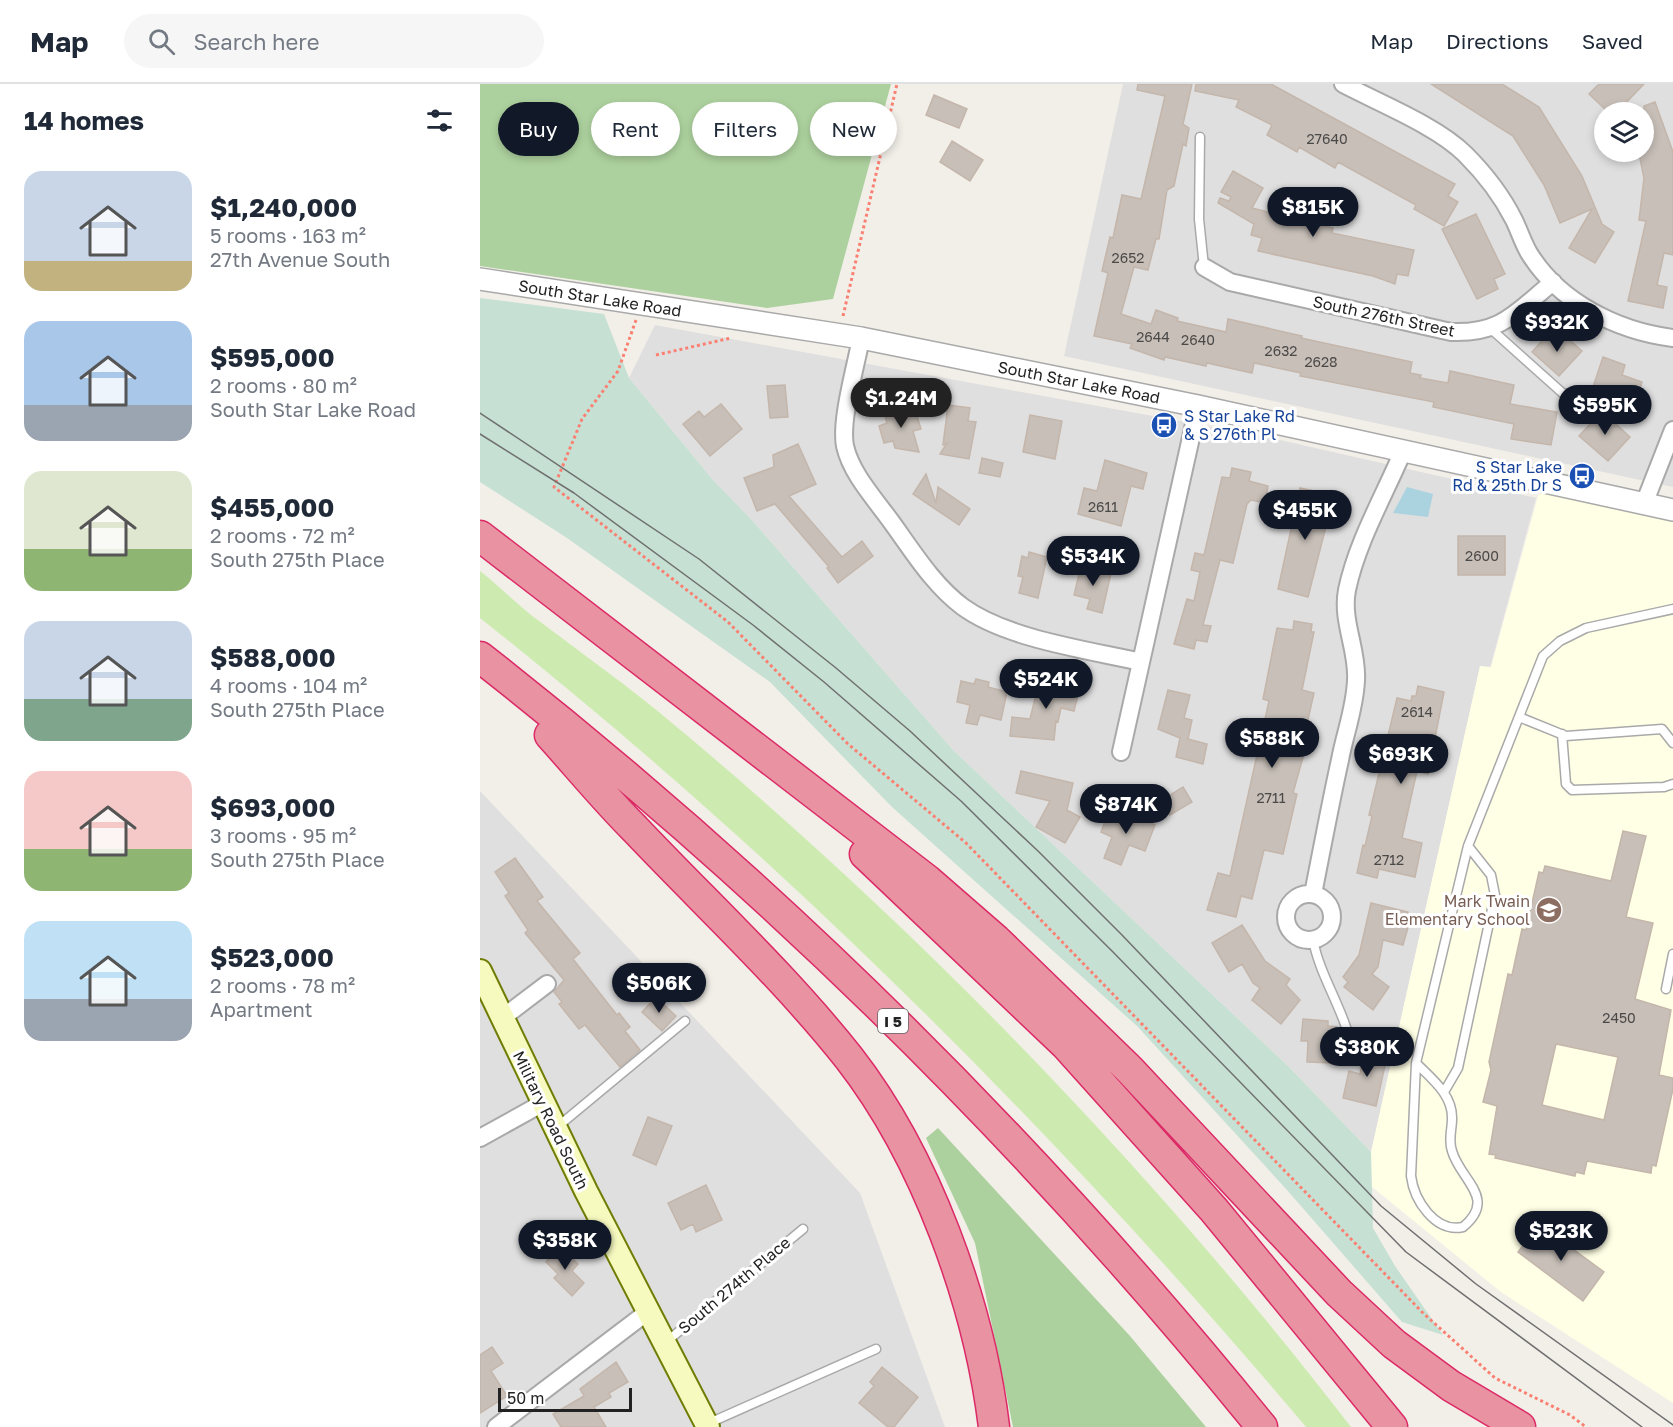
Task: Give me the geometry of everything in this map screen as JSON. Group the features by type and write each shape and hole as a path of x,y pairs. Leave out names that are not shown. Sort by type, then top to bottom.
{"highway":[{"path":"480,536 927,880 996,940 1129,1069 1339,1293 1394,1344 1451,1386 1520,1427"},
{"path":"481,658 634,829 695,888 786,985 850,1059 886,1114 934,1207 974,1326 994,1427"},
{"name":"I 5","path":"481,658 668,813 782,914 927,1054 1057,1188 1187,1334 1262,1427"},
{"path":"747,742 1066,1045 1214,1210 1392,1427"}],"main road":[{"name":"Military Road South","path":"480,971 501,1019 707,1425"}],"street":[{"path":"1343,84 1443,137 1463,152 1498,194 1529,253 1564,294 1593,313 1659,336 1673,338"},
{"name":"South 276th Street","path":"1204,267 1230,282 1451,332 1475,333 1491,329"},
{"name":"South Star Lake Road","path":"480,279 861,338 1198,406 1673,510"},
{"path":"1491,329 1552,282"},
{"path":"861,338 844,426 845,446 853,466 872,496 924,567 963,607 999,626 1141,662"},
{"path":"1121,752 1198,406"},
{"path":"1644,504 1673,430"},
{"path":"1313,894 1356,681 1357,662 1346,617 1347,593 1354,563 1403,452"},
{"path":"1313,894 1328,904 1332,921 1322,936 1313,940 1295,936 1286,921 1289,904 1296,897 1313,894"},
{"path":"501,1019 547,984"},
{"path":"480,1138 543,1103"},
{"path":"496,1427 650,1310"}],"lane":[{"path":"1200,137 1199,219 1204,267"},
{"path":"1491,329 1586,414"},
{"path":"1416,1063 1444,1092 1452,1119 1451,1150 1477,1198 1474,1216 1463,1227 1446,1227 1437,1220 1419,1202 1413,1191 1411,1176 1416,1063 1468,846 1543,656 1560,641 1586,627 1673,609"},
{"path":"1519,717 1562,734 1662,729 1673,742"},
{"path":"1562,734 1566,784 1572,790 1664,788 1673,785"},
{"path":"1444,1092 1458,1068 1495,895 1491,875 1468,846"},
{"path":"1313,940 1316,958 1351,1035 1353,1058"},
{"path":"1666,989 1673,954"},
{"path":"556,1128 685,1021"},
{"name":"South 274th Place","path":"665,1342 802,1228"},
{"path":"707,1425 876,1349"}],"path":[{"path":"838,335 897,84"},
{"path":"641,304 618,371 582,419 554,487 728,622 848,744 966,843 1422,1312 1495,1378 1570,1415 1586,1427"},
{"path":"656,355 731,338 745,320"}],"shaded area":[{"path":"1123,84 1673,84 1673,487 1064,356"},
{"path":"480,298 604,314 629,378 713,480 749,517 954,751 1289,1067 1371,1152 1373,1228 1395,1266 1443,1335 1402,1322 1287,1190 1137,1026 892,807 770,682 567,538 480,482"},
{"path":"655,325 1262,436 1536,498 1490,668 1480,667 1371,1152 1289,1067 954,751 749,517 713,480 629,378"},
{"name":"Mark Twain Elementary School","path":"1542,482 1673,510 1673,1403 1501,1292 1371,1186 1371,1152 1480,666 1491,667"},
{"path":"480,791 860,1193 945,1427 480,1427"}],"green space":[{"path":"480,84 891,84 886,102 810,102 810,156 872,156 833,299 767,308 480,266"},
{"path":"480,571 531,615 654,708 749,788 933,959 1109,1140 1193,1234 1274,1330 1351,1427 1306,1427 1114,1210 1015,1104 913,1002 808,901 701,804 592,709 480,618"},
{"path":"938,1128 1130,1336 1206,1427 1013,1427 975,1243 926,1138"}],"water":[{"path":"1407,487 1433,494 1428,517 1393,513"}],"building":[{"path":"1138,84 1192,84 1183,124 1189,128 1186,146 1183,144 1174,186 1167,190 1159,239 1156,239 1148,270 1134,267 1121,314 1151,324 1156,310 1178,318 1177,321 1226,332 1228,319 1302,336 1301,338 1412,362 1410,373 1421,375 1420,378 1448,383 1450,371 1514,385 1510,404 1557,412 1551,445 1511,439 1514,424 1433,407 1434,402 1300,376 1301,373 1254,363 1252,373 1207,363 1206,366 1165,357 1164,360 1130,348 1132,344 1094,336 1108,273 1102,271 1110,237 1113,238 1122,195 1141,199 1165,96 1137,90"},
{"path":"1196,84 1271,84 1455,184 1448,196 1458,202 1444,226 1414,209 1416,205 1338,162 1335,168 1299,147 1297,152 1267,135 1272,125 1236,107 1239,100 1195,91"},
{"path":"1431,84 1502,84 1539,107 1582,176 1602,224 1614,232 1595,263 1569,248 1592,209 1560,223 1544,185 1513,136"},
{"path":"1599,84 1644,84 1627,102 1597,102 1589,94"},
{"path":"934,95 967,109 959,128 926,115"},
{"path":"1654,102 1673,152 1673,255 1664,253 1657,285 1667,287 1663,308 1628,301 1646,221 1639,220 1644,178 1641,162 1654,162"},
{"path":"952,141 983,160 970,181 940,162"},
{"path":"1233,171 1263,188 1252,208 1333,228 1332,233 1414,250 1408,276 1397,274 1395,284 1373,276 1258,251 1262,238 1251,235 1254,224 1218,203 1220,198 1229,201 1231,197 1221,192"},
{"path":"1476,214 1505,274 1494,279 1498,289 1477,299 1442,229"},
{"path":"1561,332 1582,351 1559,376 1532,352 1547,335 1553,341"},
{"path":"1603,357 1625,365 1622,375 1642,382 1634,408 1591,393"},
{"path":"785,385 788,417 770,418 767,386"},
{"path":"721,404 742,429 710,456 683,424 699,411 704,417"},
{"path":"948,405 970,408 968,421 976,422 969,459 940,454 947,443 943,445"},
{"path":"905,407 907,415 916,413 921,429 913,431 919,452 895,448 893,441 884,443 879,426 887,423 884,413"},
{"path":"1602,411 1630,437 1608,461 1579,436"},
{"path":"1030,415 1062,421 1055,459 1023,452"},
{"path":"798,444 816,484 789,496 842,557 862,541 873,556 838,583 827,568 829,567 775,504 757,511 744,478 774,467 773,455"},
{"path":"982,458 1003,463 1000,477 979,473"},
{"path":"1105,460 1147,473 1143,489 1131,486 1121,526 1078,514 1084,488 1097,491"},
{"path":"1232,468 1251,472 1249,481 1268,486 1265,503 1251,500 1247,504 1233,563 1220,560 1203,625 1211,626 1207,642 1196,640 1194,649 1174,644 1187,599 1194,601 1200,572 1191,570 1195,553 1204,555 1222,477 1230,478"},
{"path":"926,474 936,503 938,487 970,509 959,525 913,494"},
{"path":"1300,488 1334,495 1308,597 1278,589"},
{"path":"1458,536 1505,536 1505,575 1458,575"},
{"path":"1029,552 1047,557 1038,598 1019,593 1023,577 1018,576 1022,556 1028,558"},
{"path":"1081,566 1111,573 1102,613 1087,609 1090,599 1074,595"},
{"path":"1294,621 1312,624 1311,632 1314,632 1302,690 1314,693 1303,742 1307,743 1293,793 1297,794 1283,854 1264,850 1252,899 1241,896 1236,917 1207,910 1218,873 1230,876 1269,701 1263,699 1277,628 1293,630"},
{"path":"1040,678 1080,687 1074,711 1061,708 1058,722 1056,721 1054,740 1010,736 1012,717 1030,719"},
{"path":"976,679 989,682 988,687 1007,692 1001,720 980,715 977,725 966,723 970,705 957,702 961,681 974,684"},
{"path":"1418,686 1444,692 1428,774 1417,771 1402,838 1422,843 1415,877 1379,869 1377,878 1357,873 1372,816 1369,815 1397,698 1411,701 1412,696 1416,696"},
{"path":"1168,690 1190,695 1184,718 1192,720 1188,739 1207,744 1203,764 1176,757 1180,738 1158,729"},
{"path":"1021,771 1073,783 1067,810 1080,817 1065,843 1036,827 1050,801 1016,793"},
{"path":"1183,787 1192,802 1170,815 1162,800"},
{"path":"1120,810 1155,825 1145,851 1129,845 1121,865 1104,858 1112,837 1101,832 1109,811 1119,815"},
{"path":"1623,831 1646,836 1626,917 1653,923 1635,999 1671,1010 1659,1075 1673,1078 1673,1089 1656,1166 1652,1165 1651,1173 1587,1161 1584,1174 1576,1172 1575,1176 1495,1158 1496,1155 1489,1154 1497,1106 1483,1102 1491,1070 1489,1062 1508,974 1512,975 1522,929 1526,930 1539,872 1543,873 1545,866 1611,881","holes":["1556,1044 1618,1057 1604,1120 1542,1105"]},
{"path":"515,858 543,897 537,901 580,953 573,959 617,1015 619,1013 630,1027 625,1031 640,1050 620,1067 585,1025 579,1029 559,1004 562,1002 554,992 564,980 525,933 528,930 505,896 509,893 495,872"},
{"path":"1371,903 1408,912 1405,924 1409,924 1403,945 1383,940 1378,967 1372,974 1389,987 1373,1010 1344,987 1348,982 1343,977 1359,955"},
{"path":"1242,925 1265,961 1290,979 1286,985 1300,1000 1281,1024 1252,1000 1260,988 1253,983 1242,964 1229,972 1212,943"},
{"path":"656,997 676,1016 662,1031 642,1012"},
{"path":"1303,1019 1328,1021 1328,1026 1337,1027 1334,1063 1307,1062 1308,1041 1301,1041"},
{"path":"1366,1047 1388,1052 1376,1106 1343,1098 1349,1071 1360,1074"},
{"path":"648,1117 672,1126 656,1165 633,1155"},
{"path":"706,1185 722,1220 696,1232 693,1224 681,1230 668,1203"},
{"path":"1539,1224 1604,1272 1583,1301 1518,1252"},
{"path":"560,1247 578,1264 572,1271 584,1283 572,1296 554,1278 558,1274 546,1262"},
{"path":"492,1347 503,1363 491,1371 507,1396 480,1413 480,1355"},
{"path":"616,1362 628,1382 609,1393 611,1397 594,1407 606,1427 561,1427 553,1414 584,1396 580,1389"},
{"path":"882,1367 918,1397 894,1427 888,1427 859,1403 874,1386 870,1382"}],"tram line":[{"path":"480,413 699,559 836,668 910,731 1038,851 1122,935 1381,1206 1476,1284 1673,1425"},
{"path":"480,434 574,493 753,625 824,682 961,801 1113,952 1406,1252 1642,1427"}],"place":[{"name":"S Star Lake Rd & S 276th Pl","path":"1164,425"},
{"name":"S Star Lake Rd & 25th Dr S","path":"1582,476"},
{"name":"Mark Twain Elementary School","path":"1549,910"}]}
